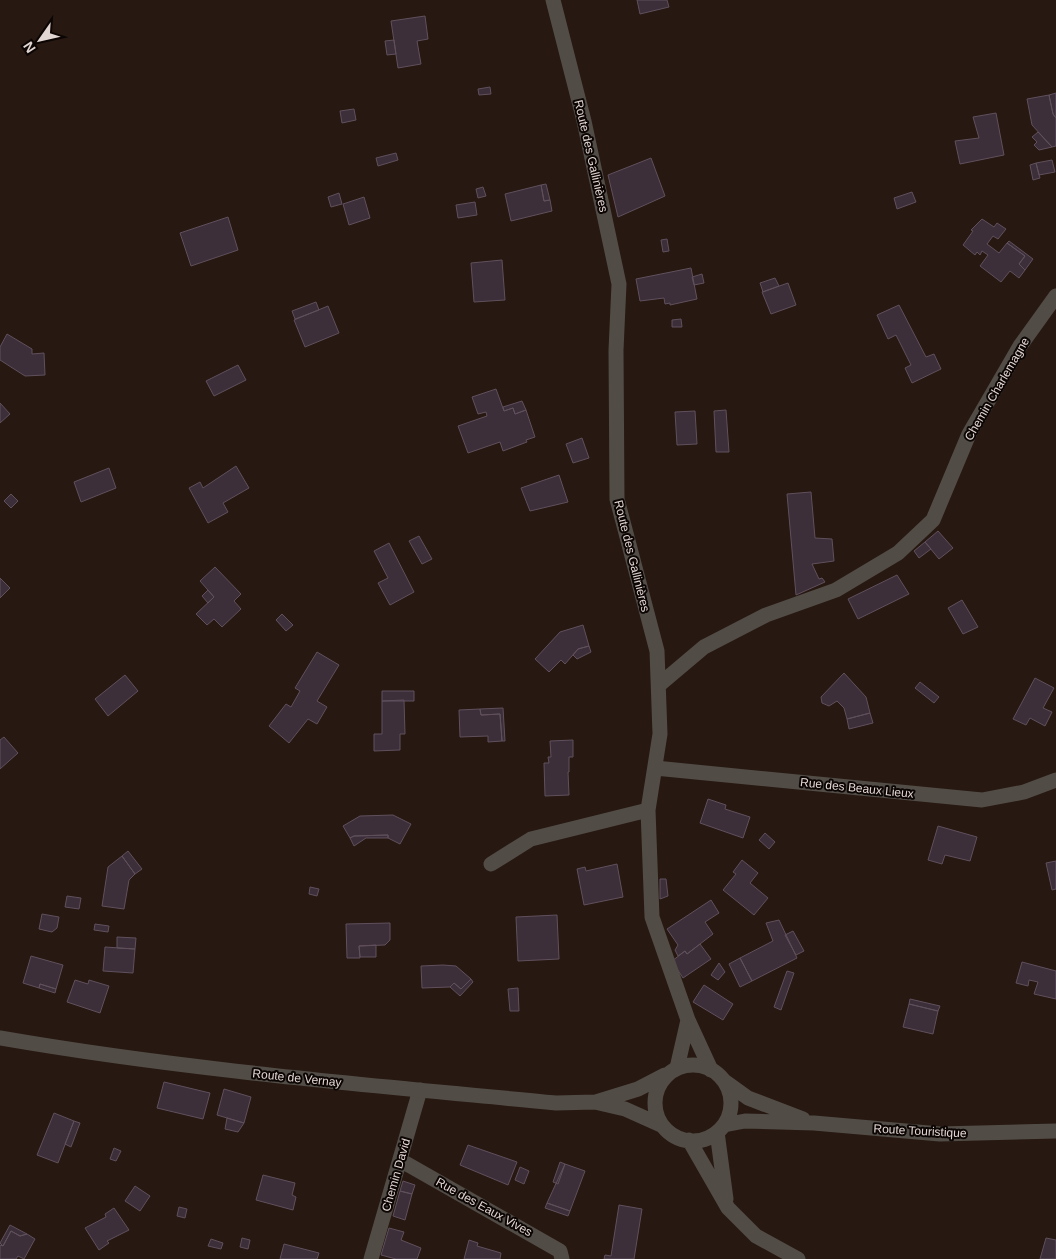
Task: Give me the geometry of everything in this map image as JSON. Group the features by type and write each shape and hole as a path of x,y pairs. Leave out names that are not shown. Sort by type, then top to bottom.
{"street":[{"name":"Route des Gallinières","path":"553,0 584,121 619,284 616,350 617,499 657,651 660,734 648,810 652,917 688,1020 717,1074"},
{"name":"Chemin Charlemagne","path":"658,685 704,647 766,614 836,590 898,553 933,520 969,434 1020,346 1056,296"},
{"name":"Rue des Beaux Lieux","path":"655,768 982,800 1024,792 1056,780"},
{"path":"491,864 531,839 648,810"},
{"path":"673,1070 697,1065 717,1074 728,1090 731,1102 729,1114 720,1128 699,1140 689,1140 670,1134 657,1116 656,1099 661,1082 673,1070 688,1020"},
{"name":"Route de Vernay","path":"0,1038 102,1056 248,1074 556,1103 595,1102 625,1109 663,1126"},
{"name":"Route de Vernay","path":"595,1102 638,1089 673,1070"},
{"name":"Route Touristique","path":"717,1074 748,1098 814,1123"},
{"name":"Chemin David","path":"371,1259 420,1090"},
{"name":"Route Touristique","path":"720,1128 745,1121 814,1123 940,1134 1056,1131"},
{"path":"720,1128 728,1208"},
{"path":"689,1140 728,1208 756,1236 798,1259"},
{"name":"Rue des Eaux Vives","path":"400,1160 560,1251 562,1259"}],"building":[{"path":"637,0 667,0 669,7 640,14"},
{"path":"425,16 428,39 417,41 421,64 398,68 391,21"},
{"path":"394,40 396,54 387,55 385,41"},
{"path":"490,87 491,94 479,95 478,89"},
{"path":"1056,93 1056,118 1053,114 1049,95"},
{"path":"1049,95 1053,114 1056,118 1056,146 1052,147 1032,125 1027,99"},
{"path":"354,109 356,120 342,123 340,111"},
{"path":"996,113 1004,155 960,164 955,141 979,138 973,117"},
{"path":"1038,132 1052,147 1039,150 1034,145 1037,142 1032,137"},
{"path":"396,153 398,160 378,166 376,158"},
{"path":"651,158 665,196 618,217 608,175"},
{"path":"1052,160 1055,172 1039,175 1036,163"},
{"path":"1036,163 1040,178 1033,180 1030,165"},
{"path":"546,184 550,200 544,201 541,185"},
{"path":"541,185 544,201 550,200 552,211 511,221 505,194"},
{"path":"483,187 486,196 478,198 476,189"},
{"path":"912,192 916,202 897,209 894,198"},
{"path":"339,193 342,204 331,207 328,197"},
{"path":"364,197 370,218 349,225 343,204"},
{"path":"475,202 477,215 458,218 456,205"},
{"path":"228,217 238,250 191,266 180,233"},
{"path":"982,219 994,227 997,223 1006,229 998,239 993,236 987,244 999,253 1007,243 1025,256 1019,264 1025,270 1019,278 1010,271 1001,282 980,266 988,255 982,251 980,255 977,252 975,255 963,245 973,231 971,230"},
{"path":"667,239 669,251 663,252 661,240"},
{"path":"1009,241 1033,259 1025,270 1019,264 1025,256 1007,243"},
{"path":"502,260 505,300 474,302 471,263"},
{"path":"691,268 697,299 670,305 670,303 665,304 664,298 640,301 636,279"},
{"path":"702,274 704,283 694,285 692,277"},
{"path":"775,278 779,286 763,292 760,283"},
{"path":"788,283 796,305 771,314 762,292"},
{"path":"316,302 319,310 295,319 292,311"},
{"path":"899,305 926,357 934,354 941,369 912,383 905,368 911,365 896,335 888,339 877,315"},
{"path":"328,306 339,333 305,347 294,320"},
{"path":"681,319 682,327 672,327 672,320"},
{"path":"7,334 32,349 32,354 44,353 45,375 25,376 0,360 0,347"},
{"path":"238,365 246,380 214,396 206,381"},
{"path":"496,389 504,411 513,408 515,414 526,410 535,437 503,451 500,442 468,453 458,426 487,416 486,412 478,414 472,397"},
{"path":"522,401 526,410 515,414 513,408 504,411 503,407"},
{"path":"0,403 10,414 0,423"},
{"path":"726,410 729,452 716,452 714,411"},
{"path":"695,411 697,444 677,445 675,412"},
{"path":"582,438 589,458 573,463 566,444"},
{"path":"236,466 249,488 223,503 228,512 208,523 189,488 200,482 203,488"},
{"path":"109,468 116,488 81,502 74,482"},
{"path":"559,475 568,502 530,511 521,488"},
{"path":"811,492 815,538 832,539 834,561 812,564 819,579 822,578 825,582 796,595 787,494"},
{"path":"11,494 18,501 11,508 4,501"},
{"path":"938,531 953,548 939,559 925,542"},
{"path":"419,536 432,559 422,564 409,541"},
{"path":"925,542 931,549 919,558 914,551"},
{"path":"389,543 414,592 390,605 378,583 388,578 374,551"},
{"path":"215,567 241,594 234,601 241,609 222,627 214,619 207,625 196,614 214,597 200,581"},
{"path":"897,575 909,594 858,619 848,599"},
{"path":"0,578 10,588 0,598"},
{"path":"208,590 214,597 208,603 202,596"},
{"path":"962,600 978,627 963,634 948,608"},
{"path":"282,614 293,625 286,631 276,620"},
{"path":"583,625 589,646 578,649 565,664 561,660 549,672 535,659 560,632"},
{"path":"589,646 591,652 577,659 573,655 578,649"},
{"path":"317,652 339,665 317,701 327,707 317,724 308,719 289,743 269,726 286,704 291,707 300,691 295,688"},
{"path":"844,673 866,697 870,713 847,719 844,708 837,701 829,706 822,703 821,697"},
{"path":"125,675 138,691 108,716 95,699"},
{"path":"1035,678 1054,688 1043,708 1052,712 1045,726 1030,718 1026,725 1013,719"},
{"path":"920,682 939,697 934,703 915,688"},
{"path":"382,691 414,691 414,701 382,701"},
{"path":"404,700 405,734 400,734 400,750 374,751 374,734 382,734 382,701"},
{"path":"503,708 505,741 502,741 500,714 481,715 480,709"},
{"path":"480,709 481,715 500,714 502,741 488,742 488,736 460,737 459,710"},
{"path":"870,713 873,723 849,729 847,719"},
{"path":"4,737 18,753 0,769 0,740"},
{"path":"573,740 573,757 569,757 569,795 545,796 544,763 549,763 548,757 551,757 550,741"},
{"path":"708,799 726,805 725,809 750,817 743,838 700,823"},
{"path":"393,815 411,824 400,844 388,838 388,835 354,836 350,838 343,826 360,816"},
{"path":"938,826 977,837 970,861 945,855 942,864 928,860"},
{"path":"765,833 775,842 769,849 759,840"},
{"path":"388,835 388,838 366,838 354,846 350,838 354,836"},
{"path":"128,851 142,869 135,874 122,856"},
{"path":"122,856 135,874 129,880 124,909 102,906 108,867"},
{"path":"742,860 758,873 750,883 768,898 754,915 723,890 736,874 733,872"},
{"path":"1056,861 1056,889 1052,890 1046,863"},
{"path":"617,864 623,897 584,905 577,869 585,867 586,871"},
{"path":"660,879 666,879 668,896 660,899"},
{"path":"310,887 319,889 317,896 309,894"},
{"path":"67,896 81,898 79,909 65,907"},
{"path":"711,900 719,913 705,922 713,934 687,954 685,951 678,956 675,950 678,945 667,929"},
{"path":"42,914 59,917 57,928 52,932 39,929"},
{"path":"557,915 559,959 518,961 516,917"},
{"path":"779,920 797,958 752,981 740,958 773,941 766,923"},
{"path":"390,923 390,940 385,945 359,946 360,958 347,958 346,924"},
{"path":"95,924 109,926 108,932 94,930"},
{"path":"793,931 804,951 796,955 785,935"},
{"path":"117,937 136,938 135,949 117,948"},
{"path":"700,944 711,959 683,978 672,961 685,951 687,954"},
{"path":"376,945 376,957 360,957 359,946"},
{"path":"105,947 135,949 133,973 103,971"},
{"path":"31,956 63,965 56,989 40,984 39,988 23,983"},
{"path":"740,958 752,981 740,987 729,964"},
{"path":"1022,962 1056,971 1056,999 1034,994 1038,982 1029,980 1028,986 1016,983"},
{"path":"719,963 725,972 718,980 711,975"},
{"path":"421,966 456,966 471,979 461,989 454,983 450,987 422,988"},
{"path":"787,971 794,973 781,1010 774,1007"},
{"path":"471,979 473,982 460,996 450,987 454,983 461,989"},
{"path":"75,980 88,984 89,980 109,986 100,1013 67,1002"},
{"path":"40,984 56,989 55,993 39,988"},
{"path":"704,985 733,1004 723,1020 693,1002"},
{"path":"518,988 519,1011 510,1011 508,989"},
{"path":"910,999 940,1006 938,1011 909,1004"},
{"path":"909,1004 938,1011 933,1034 903,1027"},
{"path":"164,1082 210,1093 203,1119 157,1108"},
{"path":"224,1089 251,1097 244,1123 217,1115"},
{"path":"54,1113 74,1121 58,1163 37,1155"},
{"path":"227,1118 244,1123 238,1132 225,1129"},
{"path":"74,1121 80,1123 71,1147 65,1144"},
{"path":"468,1145 517,1162 508,1185 460,1165"},
{"path":"114,1148 121,1151 116,1161 110,1159"},
{"path":"560,1162 565,1164 558,1184 553,1182"},
{"path":"565,1164 585,1171 570,1211 547,1203"},
{"path":"520,1167 529,1171 524,1184 515,1180"},
{"path":"263,1175 295,1183 292,1195 296,1197 293,1210 256,1200"},
{"path":"403,1181 415,1185 412,1194 400,1191"},
{"path":"135,1186 150,1196 140,1211 125,1201"},
{"path":"400,1191 412,1194 405,1220 393,1216"},
{"path":"547,1203 570,1211 568,1216 545,1208"},
{"path":"619,1205 642,1209 634,1259 604,1259 605,1255 611,1256"},
{"path":"179,1207 187,1209 185,1218 177,1216"},
{"path":"114,1208 129,1230 107,1241 109,1243 99,1250 85,1228 106,1217 105,1214"},
{"path":"10,1225 27,1234 20,1236 11,1231 3,1246 0,1243"},
{"path":"389,1228 404,1232 401,1240 421,1248 417,1259 396,1259 381,1255"},
{"path":"11,1231 20,1236 27,1234 35,1239 24,1259 18,1256 16,1259 0,1259 0,1245 3,1246"},
{"path":"242,1238 250,1240 248,1249 240,1247"},
{"path":"1046,1238 1056,1240 1056,1259 1040,1259"},
{"path":"211,1239 223,1243 221,1249 208,1246"},
{"path":"469,1240 478,1243 477,1246 501,1253 500,1259 464,1259"},
{"path":"284,1244 319,1253 317,1259 280,1259"}]}
